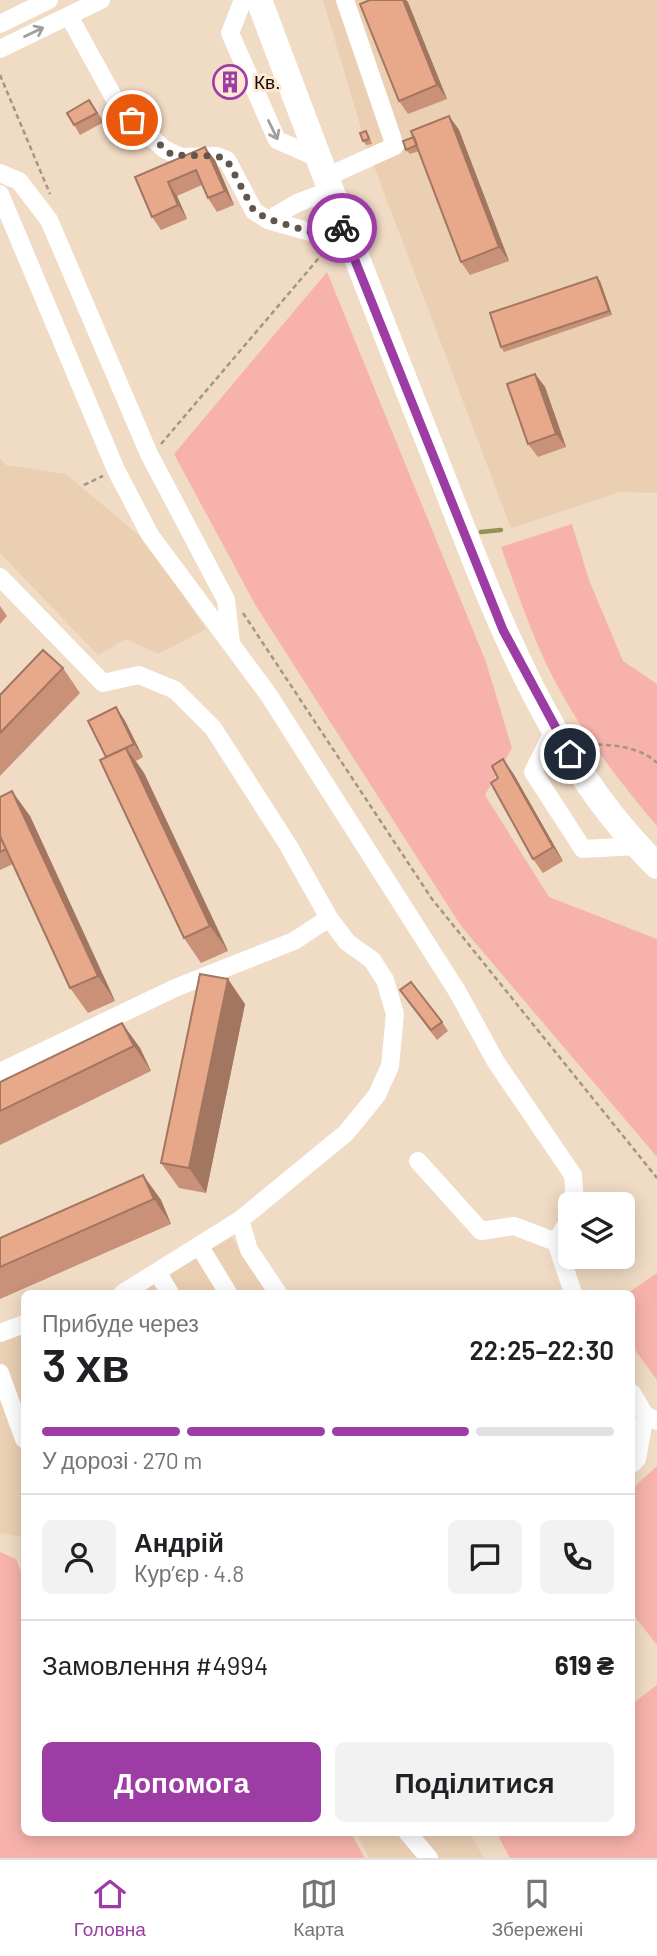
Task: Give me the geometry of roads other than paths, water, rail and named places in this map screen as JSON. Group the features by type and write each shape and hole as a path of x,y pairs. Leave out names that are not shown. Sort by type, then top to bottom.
{"highway":[{"path":"259,0 343,228 503,630 592,791 657,866"}],"street":[{"path":"0,24 49,0"},
{"path":"0,49 101,0"},
{"path":"243,0 230,33 277,140 324,176"},
{"path":"268,219 297,203 324,176 395,146 345,0"},
{"path":"69,16 105,85 132,120 172,155 217,156 227,160 254,211 268,219 317,234 343,228"},
{"path":"0,173 19,181 49,220 149,454 226,600 232,646"},
{"path":"0,194 116,470 150,535 275,706 457,991 496,1062 573,1175 574,1192"},
{"path":"0,577 103,683 139,674 175,690 213,728 288,845 329,918 347,942 373,960 385,980 396,1014 390,1066 377,1095 346,1133 240,1220 128,1290"},
{"path":"555,728 533,772 583,849 637,846"},
{"path":"0,1072 175,988 294,941 329,918"},
{"path":"418,1161 481,1231 514,1226 556,1242"},
{"path":"240,1220 248,1250 276,1290"},
{"path":"558,1239 556,1242 572,1290"},
{"path":"200,1247 226,1290"},
{"path":"157,1272 168,1290"},
{"path":"0,1333 21,1325"},
{"path":"0,1373 21,1431"},
{"path":"635,1397 651,1418 635,1461"},
{"path":"410,1836 429,1858"}],"waterway":[{"path":"481,532 501,530"}],"place":[{"name":"Кв.","path":"230,82"}]}
